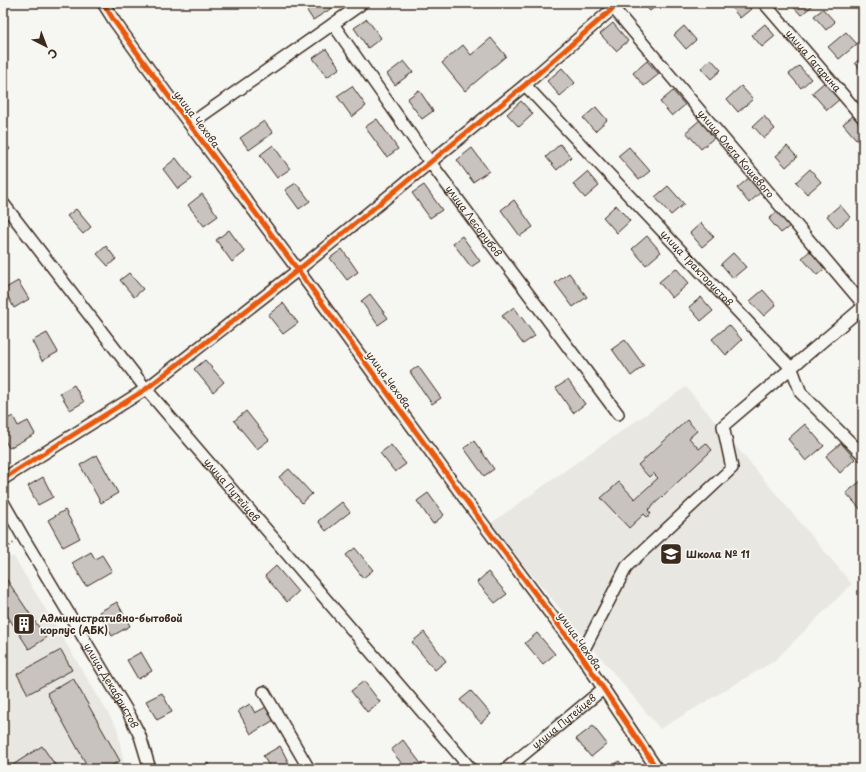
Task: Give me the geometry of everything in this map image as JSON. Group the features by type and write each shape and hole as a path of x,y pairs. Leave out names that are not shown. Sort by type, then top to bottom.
{"street":[{"name":"улица Чехова","path":"103,3 115,22 580,655 658,769"},
{"name":"улица Гагарина","path":"764,3 863,118"},
{"path":"190,124 360,5"},
{"path":"3,479 146,389 298,270 525,85 614,5"},
{"name":"улица Олега Кошевого","path":"614,5 863,306"},
{"name":"улица Лесорубов","path":"333,24 430,162 618,414"},
{"name":"улица Трактористов","path":"525,85 792,369 801,393 863,455"},
{"name":"улица Путейцев","path":"3,203 146,389 471,769"},
{"path":"580,655 627,566 732,468 723,426 792,369 863,306"},
{"name":"улица Декабристов","path":"3,502 129,714 140,736 150,769"},
{"name":"улица Путейцев","path":"506,769 603,689"},
{"path":"264,692 309,769"}],"path":[{"path":"3,551 23,537"}],"shaded area":[{"name":"Школа № 11","path":"686,387 852,584 774,661 660,729 490,524"},
{"path":"9,557 14,557 117,728 125,769 3,769 3,561"}],"building":[{"path":"302,3 340,3 313,20"},
{"path":"642,3 659,3 650,11"},
{"path":"733,3 746,3 751,9 740,18 730,6"},
{"path":"810,3 812,6 801,15 791,4"},
{"path":"823,9 835,22 826,30 814,16"},
{"path":"367,19 381,38 368,48 354,28"},
{"path":"613,23 628,41 616,51 600,34"},
{"path":"765,24 775,36 762,47 752,35"},
{"path":"684,26 696,40 686,49 674,35"},
{"path":"846,32 857,44 839,59 828,47"},
{"path":"491,38 506,56 465,91 442,63 463,45 471,55"},
{"path":"326,49 340,68 327,77 313,58"},
{"path":"863,56 863,72 855,63"},
{"path":"711,59 721,70 711,79 701,68"},
{"path":"404,61 413,72 395,85 387,74"},
{"path":"647,61 659,74 644,86 633,73"},
{"path":"799,66 811,79 801,88 789,74"},
{"path":"562,68 575,83 560,96 547,81"},
{"path":"826,81 841,98 827,110 812,93"},
{"path":"352,86 366,106 352,117 337,96"},
{"path":"741,86 753,99 738,112 727,99"},
{"path":"419,90 433,111 422,119 407,99"},
{"path":"673,91 685,105 672,116 660,102"},
{"path":"521,101 533,114 519,127 507,114"},
{"path":"596,107 607,120 595,131 583,118"},
{"path":"764,116 775,129 764,138 753,126"},
{"path":"853,116 863,127 863,133 856,139 843,124"},
{"path":"377,119 398,149 387,157 365,127"},
{"path":"701,119 716,136 701,149 686,132"},
{"path":"264,121 273,133 249,150 240,138"},
{"path":"3,140 10,149 3,155"},
{"path":"560,144 571,157 557,170 546,157"},
{"path":"273,145 290,169 277,178 260,155"},
{"path":"787,146 797,157 786,167 776,156"},
{"path":"629,147 650,171 639,180 618,156"},
{"path":"472,148 489,171 473,182 457,160"},
{"path":"176,158 192,179 178,189 163,169"},
{"path":"810,169 821,182 807,194 796,182"},
{"path":"587,172 599,186 585,198 573,184"},
{"path":"750,177 762,191 749,203 737,188"},
{"path":"296,183 310,201 299,209 285,190"},
{"path":"424,185 442,210 430,218 412,193"},
{"path":"668,186 684,204 671,215 655,197"},
{"path":"202,194 218,216 204,226 188,205"},
{"path":"514,200 533,227 520,236 501,210"},
{"path":"616,205 630,221 617,233 603,217"},
{"path":"840,205 850,217 837,228 827,216"},
{"path":"76,209 91,227 83,234 67,216"},
{"path":"778,211 790,226 781,233 769,219"},
{"path":"701,223 714,237 702,247 690,233"},
{"path":"229,230 245,252 232,262 216,240"},
{"path":"462,236 480,261 471,267 453,243"},
{"path":"647,236 661,252 646,265 632,249"},
{"path":"863,245 863,254 859,249"},
{"path":"106,246 116,259 108,266 97,254"},
{"path":"813,248 828,266 817,275 802,258"},
{"path":"342,249 358,272 347,280 330,258"},
{"path":"733,253 746,267 733,278 721,264"},
{"path":"676,268 689,283 672,298 659,282"},
{"path":"129,273 143,289 134,297 120,280"},
{"path":"569,273 587,297 573,307 555,283"},
{"path":"18,281 29,299 14,308 4,289"},
{"path":"763,290 776,305 764,316 750,301"},
{"path":"370,294 388,318 378,325 361,301"},
{"path":"701,297 713,311 701,321 689,307"},
{"path":"283,303 298,323 283,334 268,315"},
{"path":"514,307 535,336 523,344 502,316"},
{"path":"729,325 742,340 726,355 712,339"},
{"path":"47,333 58,352 42,361 32,341"},
{"path":"625,340 644,366 631,376 612,349"},
{"path":"205,360 224,382 213,392 194,369"},
{"path":"418,366 441,398 432,404 410,372"},
{"path":"568,380 585,404 573,413 556,388"},
{"path":"74,385 84,402 70,410 60,393"},
{"path":"246,411 269,440 257,449 234,421"},
{"path":"13,416 18,426 28,421 35,434 9,448 3,437 3,421"},
{"path":"687,420 697,431 689,438 699,449 706,443 712,450 648,510 651,514 647,517 644,514 629,528 601,498 619,482 635,499 658,478 653,473 649,477 638,465"},
{"path":"805,424 824,446 806,461 788,439"},
{"path":"474,441 494,469 484,476 464,448"},
{"path":"841,443 855,459 840,473 826,456"},
{"path":"391,445 406,464 395,472 380,453"},
{"path":"97,455 118,493 101,503 80,465"},
{"path":"289,469 312,494 302,503 279,477"},
{"path":"43,477 53,497 38,505 28,486"},
{"path":"862,480 863,509 862,511 846,493"},
{"path":"428,493 444,515 433,524 417,501"},
{"path":"342,502 350,512 326,531 318,521"},
{"path":"65,510 80,538 63,547 48,520"},
{"path":"355,548 373,570 363,578 346,555"},
{"path":"91,552 95,559 102,555 112,571 86,586 72,563"},
{"path":"276,566 298,592 287,602 265,576"},
{"path":"488,572 507,594 495,603 477,582"},
{"name":"Административно-бытовой корпус (АБК)","path":"3,574 46,638 29,649 3,609"},
{"path":"117,602 130,626 112,636 99,612"},
{"path":"424,632 446,661 435,670 412,642"},
{"path":"537,633 555,654 543,664 525,643"},
{"path":"61,650 72,670 28,694 17,674"},
{"path":"141,652 152,671 138,679 127,660"},
{"path":"73,678 120,761 106,769 89,769 47,693"},
{"path":"364,681 380,702 367,712 351,691"},
{"path":"471,691 491,714 481,723 460,700"},
{"path":"162,693 172,712 157,720 146,701"},
{"path":"250,704 255,713 266,707 274,720 251,734 238,711"},
{"path":"593,726 607,744 591,757 576,739"},
{"path":"403,740 425,769 406,769 391,750"},
{"path":"42,746 58,769 8,768"},
{"path":"280,746 291,767 288,769 271,769 263,756"},
{"path":"619,761 625,769 609,769"},
{"path":"208,763 211,769 198,769"}],"cycle path":[{"path":"103,3 167,94 581,655 657,769"},
{"path":"3,479 146,389 298,270 525,85 619,3"}],"place":[{"name":"Школа № 11","path":"671,554"},
{"name":"Административно-бытовой корпус (АБК)","path":"24,624"}]}
